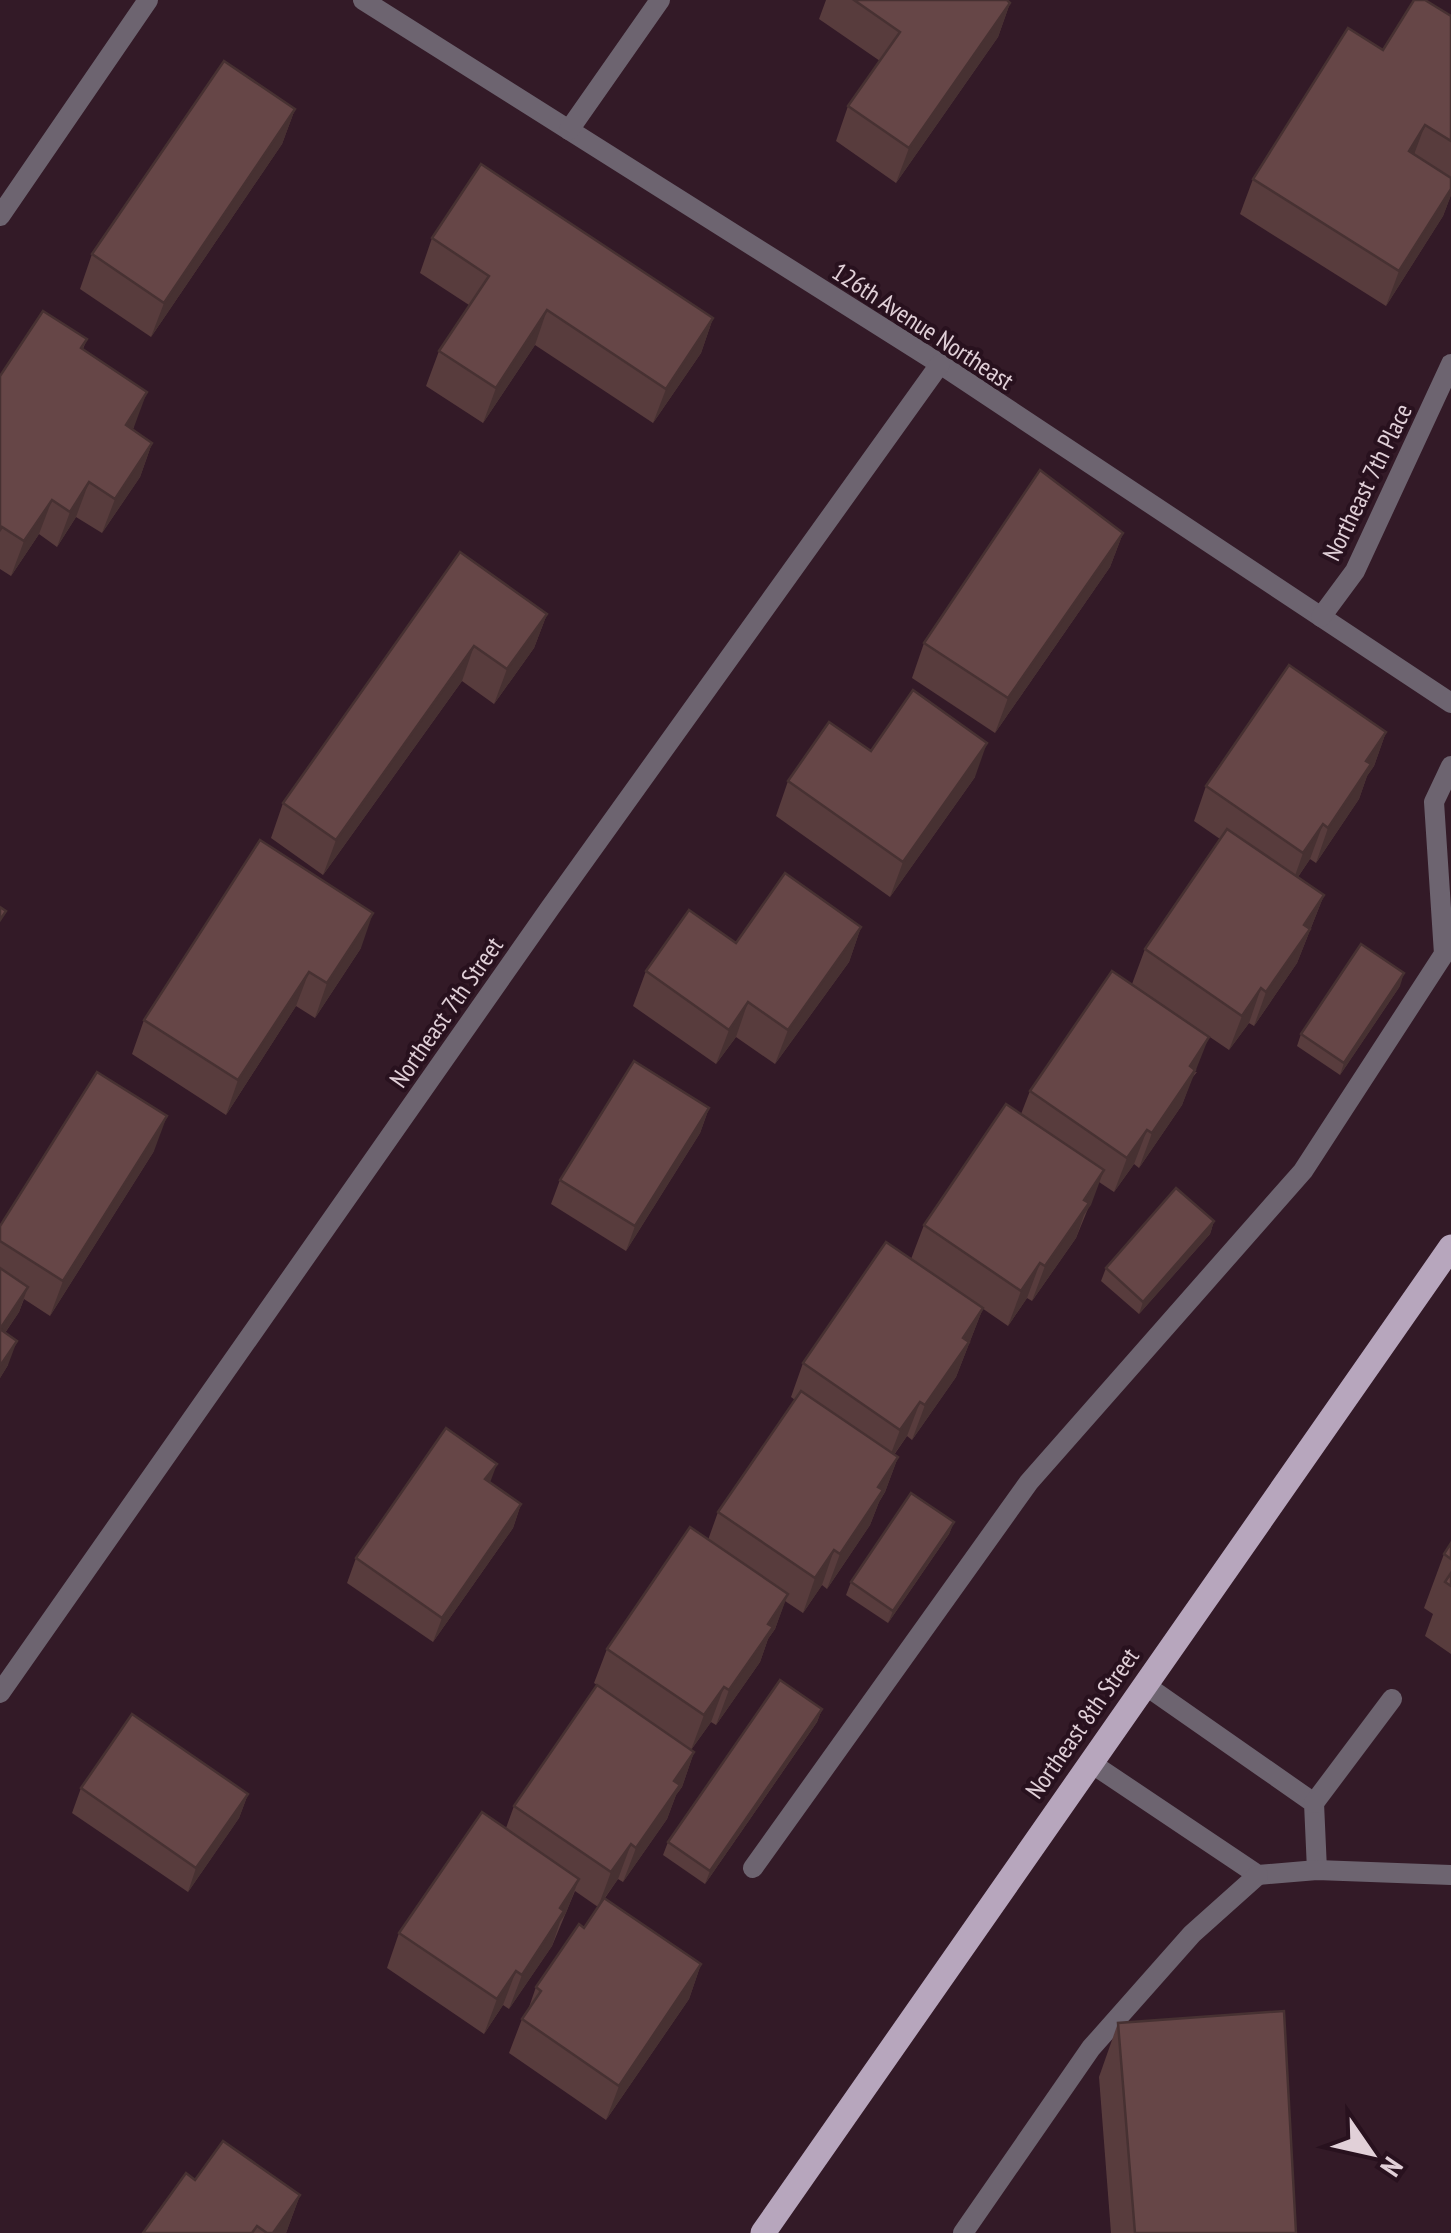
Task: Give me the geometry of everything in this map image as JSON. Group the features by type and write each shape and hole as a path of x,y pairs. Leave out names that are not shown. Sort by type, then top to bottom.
{"main road":[{"name":"Northeast 8th Street","path":"763,2233 1448,1259"}],"street":[{"path":"0,216 148,0"},
{"name":"126th Avenue Northeast","path":"362,0 940,364 1451,703"},
{"path":"569,130 660,0"},
{"name":"Northeast 7th Street","path":"0,1693 562,892 940,364"},
{"name":"Northeast 7th Place","path":"1321,617 1355,571 1451,364"},
{"path":"753,1868 1029,1482 1303,1171 1444,954 1434,802 1451,766"},
{"path":"1146,1686 1314,1803"},
{"path":"1317,1870 1314,1803 1392,1699"},
{"path":"1091,1762 1258,1875"},
{"path":"972,2227 1091,2048 1192,1934 1258,1875 1317,1870 1451,1875"}],"building":[{"path":"854,0 1010,3 909,148 848,106 900,32"},
{"path":"1414,0 1425,0 1451,16 1451,141 1425,125 1409,151 1451,178 1451,189 1399,271 1253,179 1348,28 1383,50"},
{"path":"224,61 295,109 164,303 92,254"},
{"path":"481,164 713,318 666,389 547,310 496,388 439,351 489,276 432,238"},
{"path":"43,311 87,339 81,348 147,392 126,425 152,443 115,499 89,482 70,512 52,500 24,541 2,527 0,530 0,376"},
{"path":"1040,470 1123,533 1008,698 924,643"},
{"path":"460,552 547,614 507,669 474,646 336,840 283,803"},
{"path":"1289,665 1386,732 1366,761 1371,764 1328,828 1323,824 1303,853 1206,786"},
{"path":"913,690 987,743 903,862 788,781 829,722 871,751"},
{"path":"1227,829 1324,895 1304,925 1310,929 1266,992 1261,988 1242,1016 1145,949"},
{"path":"260,840 373,913 327,983 309,972 238,1080 144,1020"},
{"path":"785,873 861,927 788,1030 748,1002 729,1030 646,971 689,910 736,943"},
{"path":"1361,944 1404,973 1344,1063 1301,1034"},
{"path":"1112,971 1209,1037 1190,1066 1195,1070 1152,1133 1147,1130 1127,1158 1030,1091"},
{"path":"634,1061 709,1108 635,1226 560,1180"},
{"path":"97,1072 167,1116 63,1281 0,1241 0,1226"},
{"path":"1006,1104 1104,1170 1084,1200 1089,1203 1045,1266 1040,1263 1021,1291 924,1225"},
{"path":"1176,1188 1214,1221 1143,1302 1106,1268"},
{"path":"886,1242 983,1308 963,1338 969,1342 925,1405 920,1402 900,1430 803,1363"},
{"path":"0,1268 28,1287 0,1329"},
{"path":"0,1329 17,1341 0,1366"},
{"path":"801,1391 898,1457 878,1487 883,1490 840,1554 834,1550 815,1578 718,1512"},
{"path":"446,1428 497,1464 485,1479 521,1504 442,1618 356,1558"},
{"path":"911,1493 954,1522 893,1611 851,1582"},
{"path":"690,1527 788,1594 768,1624 773,1627 729,1690 724,1687 704,1715 607,1649"},
{"path":"780,1680 822,1709 710,1871 668,1842"},
{"path":"597,1685 694,1752 674,1781 680,1785 636,1848 631,1844 611,1872 514,1806"},
{"path":"132,1714 248,1794 196,1868 81,1788"},
{"path":"482,1812 579,1879 560,1908 564,1911 522,1975 516,1971 497,1999 399,1933"},
{"path":"604,1898 701,1964 619,2086 522,2019 541,1991 536,1987 579,1924 584,1928"},
{"path":"1284,2011 1296,2233 1135,2233 1118,2023"},
{"path":"223,2141 300,2195 273,2233 257,2226 252,2233 143,2233 186,2173 195,2180"}]}
